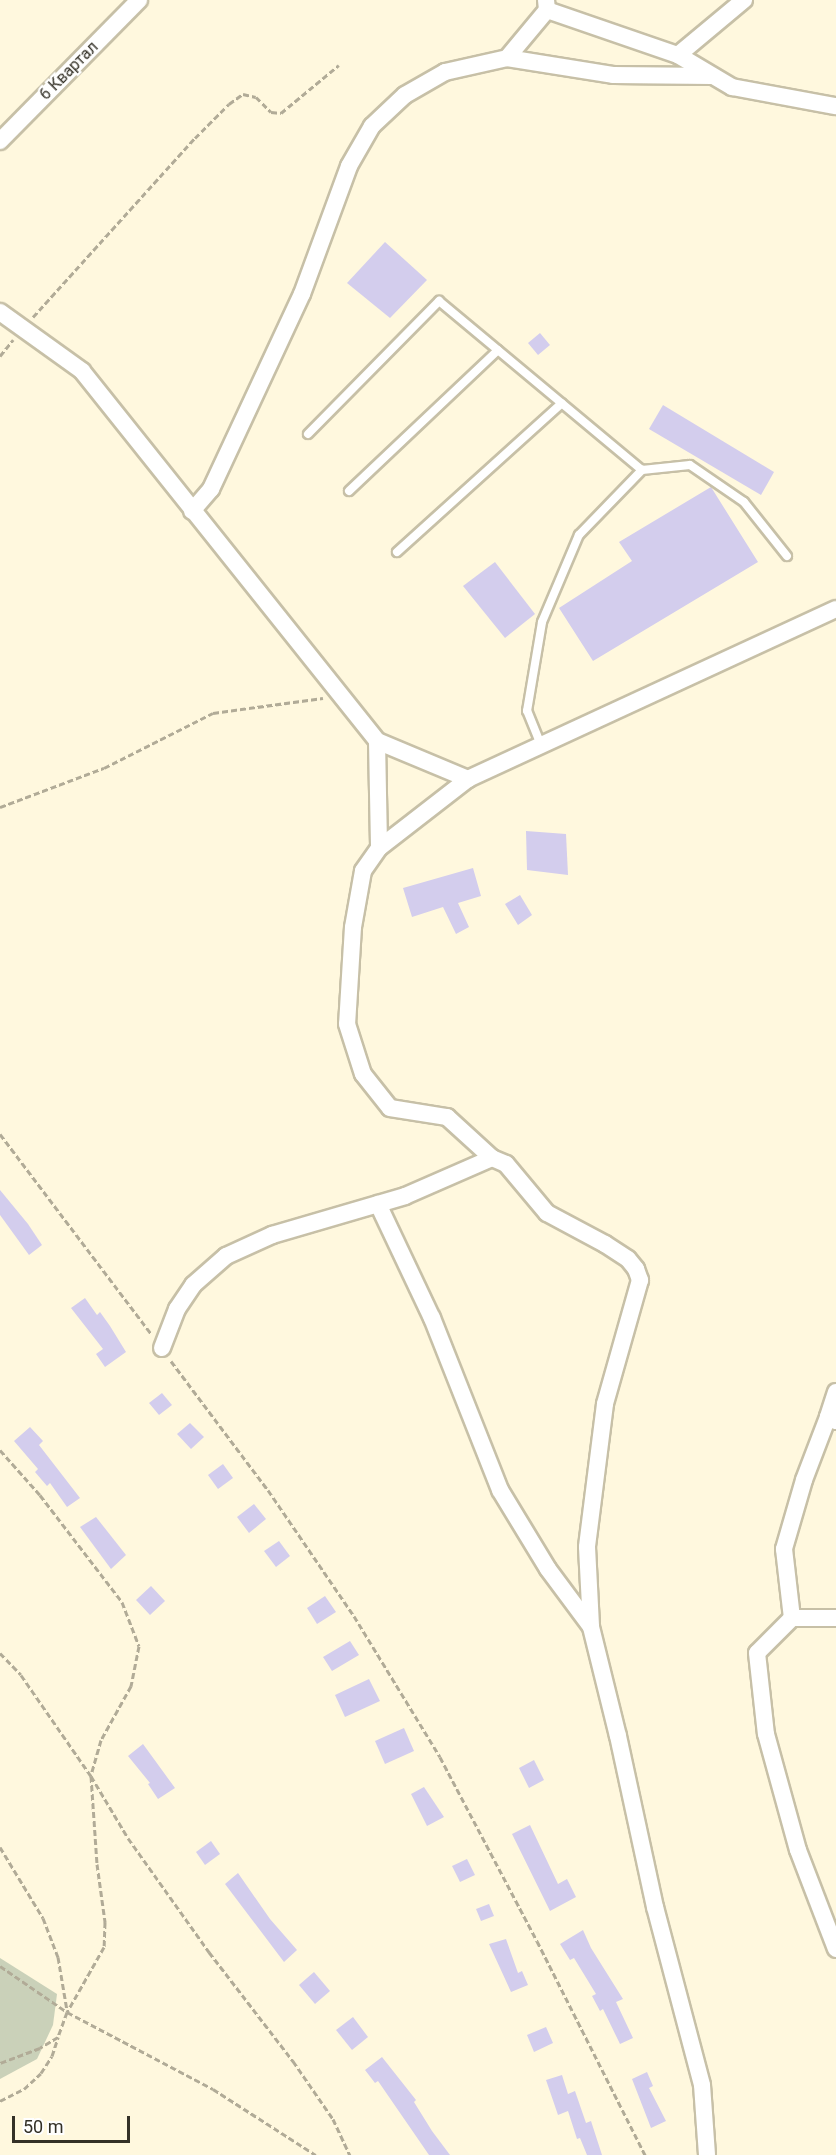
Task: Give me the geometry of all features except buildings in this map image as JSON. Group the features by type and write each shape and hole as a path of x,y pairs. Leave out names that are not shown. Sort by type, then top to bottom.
{"street":[{"name":"6 Квартал","path":"0,141 139,0"},
{"path":"678,56 744,0"},
{"path":"507,58 546,5 678,56 732,87 836,102"},
{"path":"192,512 211,489 302,294 349,166 372,126 405,95 445,72 507,58 613,75 714,76"},
{"path":"0,312 82,371 192,512 377,741 468,779"},
{"path":"707,2155 702,2085 655,1907 618,1736 591,1627 587,1547 605,1404 640,1281 636,1269 628,1259 547,1213 506,1164 492,1158 447,1117 390,1108 363,1074 347,1024 353,927 363,871 379,848 468,779 836,609"},
{"path":"377,741 379,848"},
{"path":"162,1348 177,1309 193,1285 226,1256 272,1235 405,1196 492,1158"},
{"path":"378,1204 432,1318 500,1490 548,1569 591,1627"},
{"path":"792,1618 784,1549 804,1480 832,1419 836,1392"},
{"path":"836,1617 792,1618 757,1653 766,1734 798,1850 836,1949"}],"lane":[{"path":"308,434 440,301 642,470"},
{"path":"349,491 498,350"},
{"path":"397,552 562,403"},
{"path":"541,745 526,711 542,622 579,535 642,470 690,465 744,502 787,556"}],"path":[{"path":"0,356 195,138 229,104 243,94 256,97 271,112 281,114 339,64"},
{"path":"0,807 104,768 213,712 339,695"},
{"path":"0,1134 268,1490 354,1616 440,1757 537,1941 645,2155"},
{"path":"0,1450 40,1495 122,1602 139,1646 131,1686 101,1740 91,1776 97,1864 105,1922 104,1947 67,2012 52,2056 41,2073 24,2089 0,2101"},
{"path":"0,1653 21,1675 91,1776 128,1838 333,2119 350,2155"},
{"path":"0,1847 43,1918 58,1957 67,2012"},
{"path":"0,1966 67,2012 213,2089 316,2155"},
{"path":"0,2063 40,2048 58,2037"}],"green space":[{"path":"0,1958 57,1994 53,2025 37,2059 0,2079"}]}
